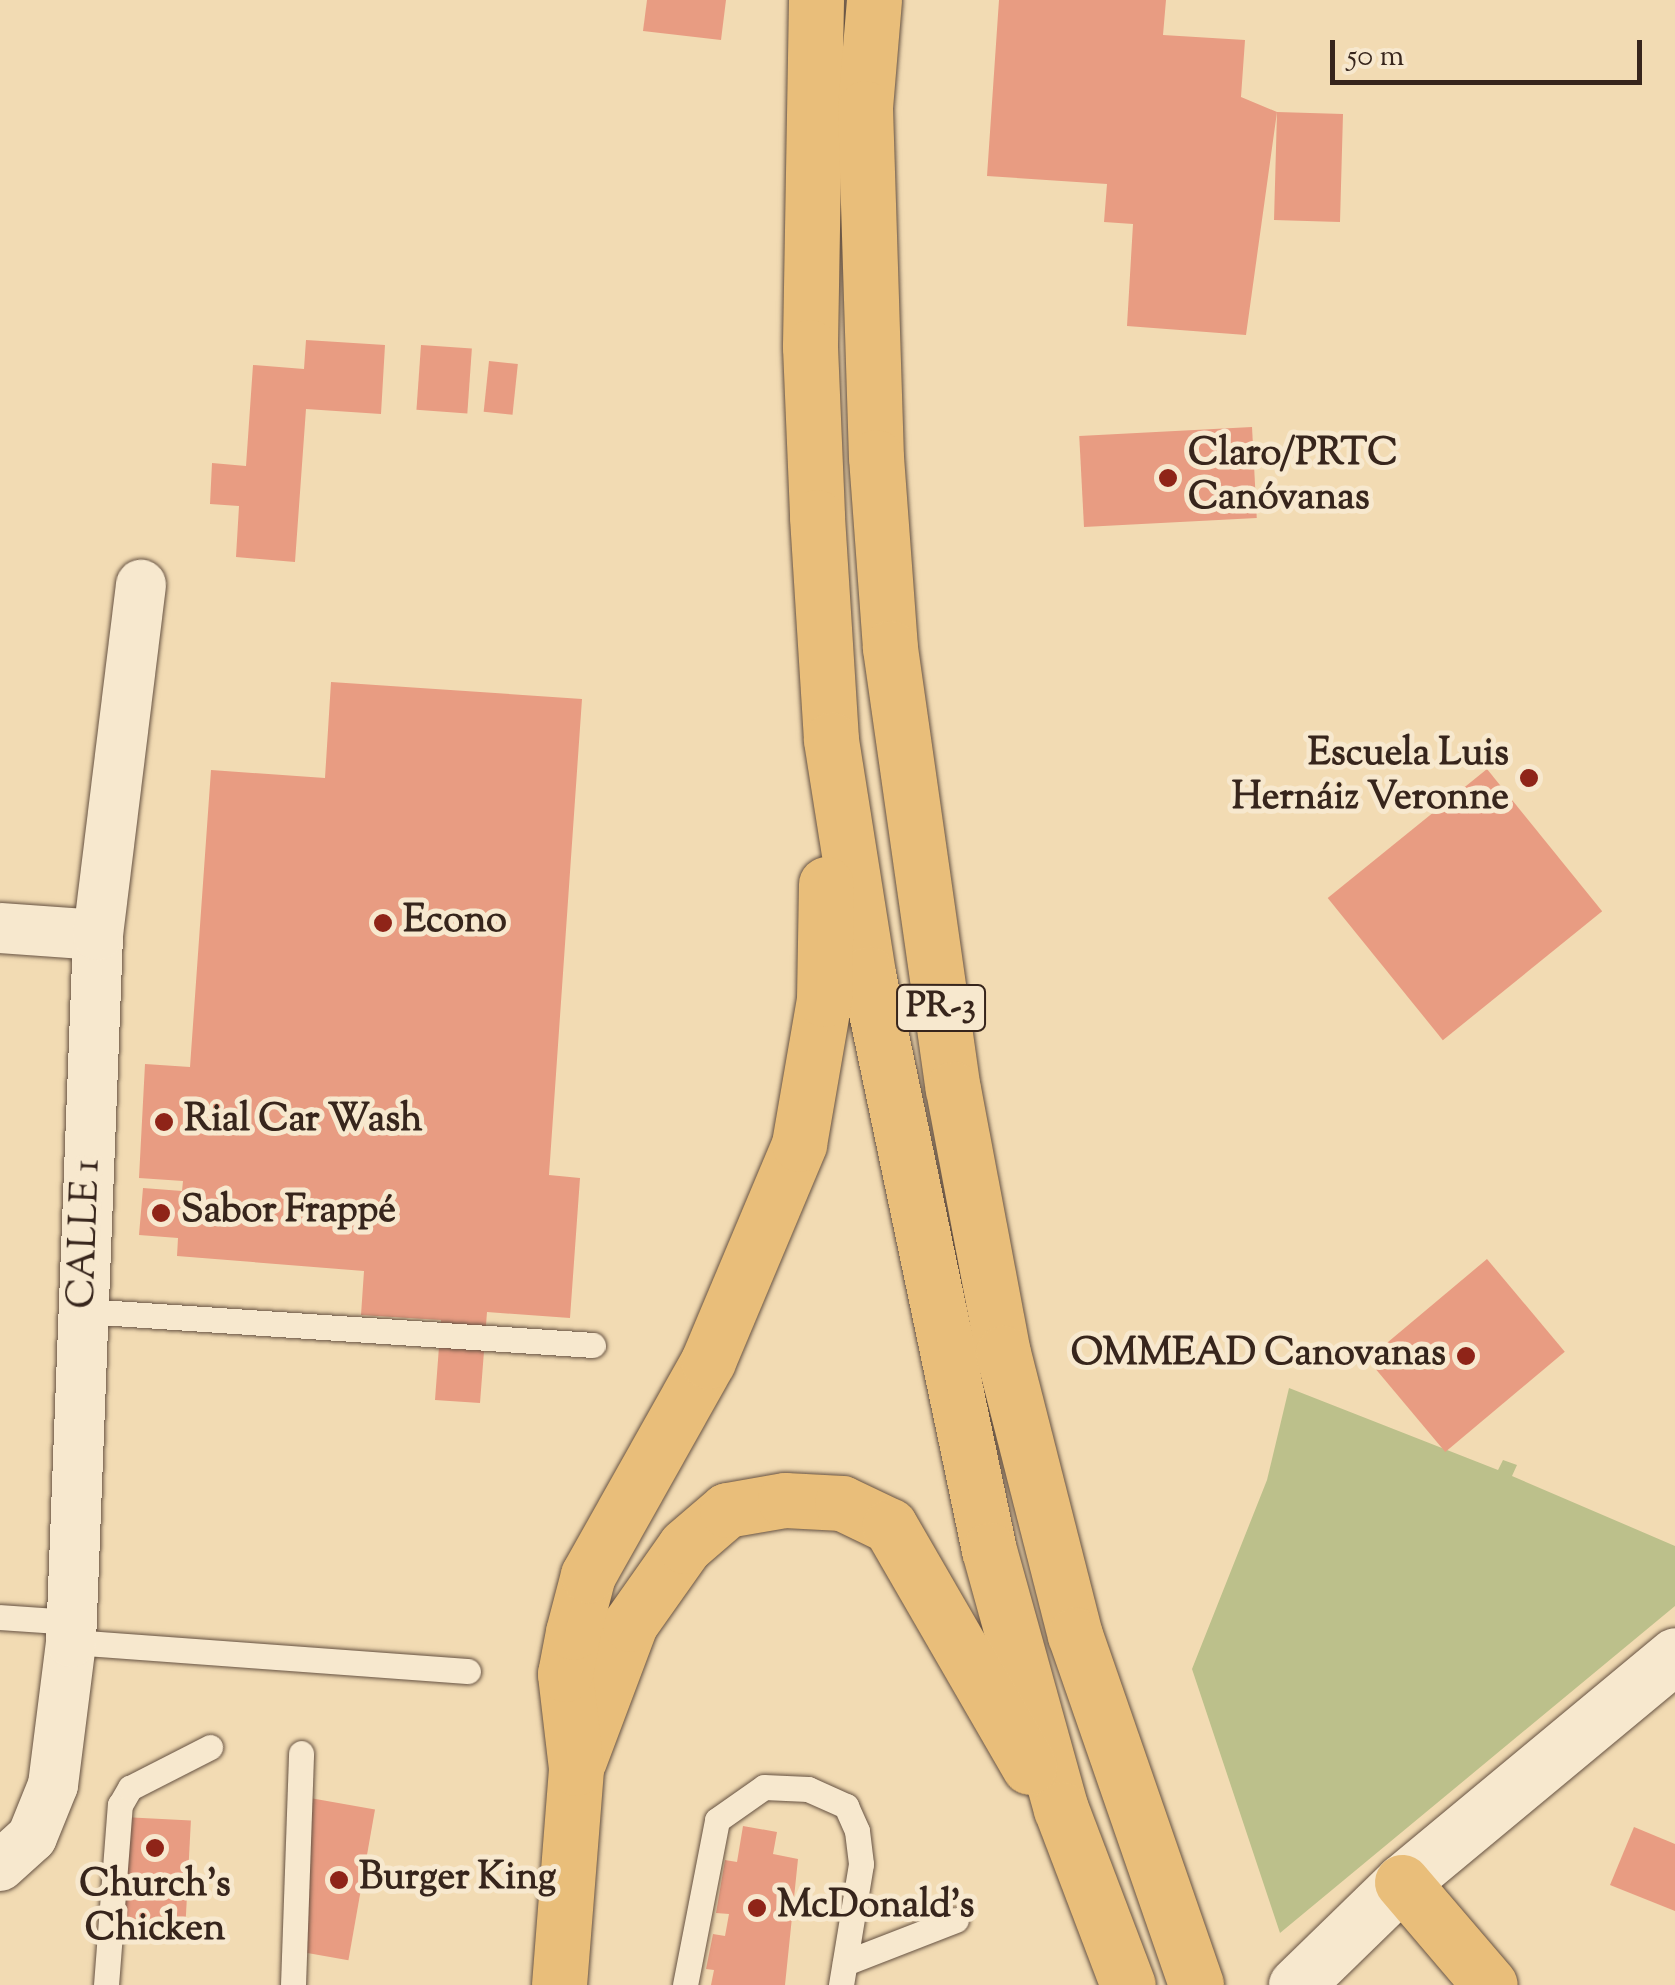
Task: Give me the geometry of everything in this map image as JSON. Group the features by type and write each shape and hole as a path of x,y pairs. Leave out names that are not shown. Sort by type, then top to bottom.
{"main road":[{"name":"PR-3","path":"816,0 810,347 832,740 934,1317 1061,1810 1128,1985"},
{"name":"PR-3","path":"874,0 865,108 876,456 890,648 952,1090 1003,1353 1075,1635 1196,1985"},
{"path":"559,1985 576,1768 565,1674 588,1575 708,1362 799,1144 824,999 829,917 818,805 832,740"},
{"path":"576,1768 630,1624 685,1546 727,1510 785,1500 842,1504 890,1526 917,1562 1018,1752 1061,1810"},
{"path":"1300,1981 1402,1882 1675,1655"},
{"path":"1402,1882 1490,1985"}],"street":[{"name":"CALLE 1","path":"0,1866 32,1837 52,1785 72,1632 98,935 141,585"},
{"path":"0,928 98,935"}],"lane":[{"path":"84,1311 593,1345"},
{"path":"0,1618 72,1632 468,1671"},
{"path":"106,1985 120,1805 130,1788 210,1746"},
{"path":"293,1985 300,1752"},
{"path":"685,1985 716,1820 764,1788 808,1789 846,1806 861,1864 843,1974"},
{"path":"843,1974 956,1920"}],"green space":[{"path":"1289,1388 1498,1470 1503,1460 1517,1465 1512,1476 1675,1546 1675,1606 1280,1933 1192,1669 1267,1480"}],"building":[{"path":"647,0 726,0 721,40 643,31"},
{"path":"999,0 1166,0 1163,35 1245,40 1241,97 1277,112 1246,335 1127,326 1133,224 1104,222 1107,184 987,176"},
{"path":"1277,112 1343,114 1340,222 1274,220"},
{"path":"306,340 385,345 381,414 306,409 295,562 236,557 239,506 210,504 212,463 246,466 253,365 304,369"},
{"path":"421,345 472,349 467,413 416,410"},
{"path":"489,361 518,364 513,415 484,412"},
{"name":"Claro/PRTC Canóvanas","path":"1252,427 1257,518 1084,527 1079,436"},
{"name":"Econo","path":"331,682 582,699 549,1175 580,1178 570,1318 487,1312 480,1403 435,1400 441,1320 361,1315 364,1271 177,1256 178,1238 139,1235 143,1188 182,1191 183,1181 139,1178 145,1064 190,1067 211,770 325,778"},
{"path":"1487,769 1602,911 1443,1040 1328,898"},
{"name":"OMMEAD Canovanas","path":"1487,1259 1565,1352 1445,1452 1367,1359"},
{"name":"Burger King","path":"310,1798 375,1809 348,1960 283,1949"},
{"name":"Church's Chicken","path":"123,1817 191,1821 186,1922 118,1919"},
{"name":"McDonald's","path":"743,1826 777,1832 773,1854 798,1859 785,1985 711,1985 714,1970 706,1969 713,1934 725,1936 729,1914 716,1913 725,1860 737,1862"},
{"path":"1634,1827 1675,1844 1675,1911 1610,1885"}],"place":[{"name":"Claro/PRTC Canóvanas","path":"1168,478"},
{"name":"Escuela Luis Hernáiz Veronne","path":"1529,778"},
{"name":"Econo","path":"383,923"},
{"name":"Rial Car Wash","path":"164,1122"},
{"name":"Sabor Frappé","path":"161,1213"},
{"name":"OMMEAD Canovanas","path":"1466,1356"},
{"name":"Church's Chicken","path":"155,1848"},
{"name":"Burger King","path":"339,1880"},
{"name":"McDonald's","path":"757,1908"}]}
